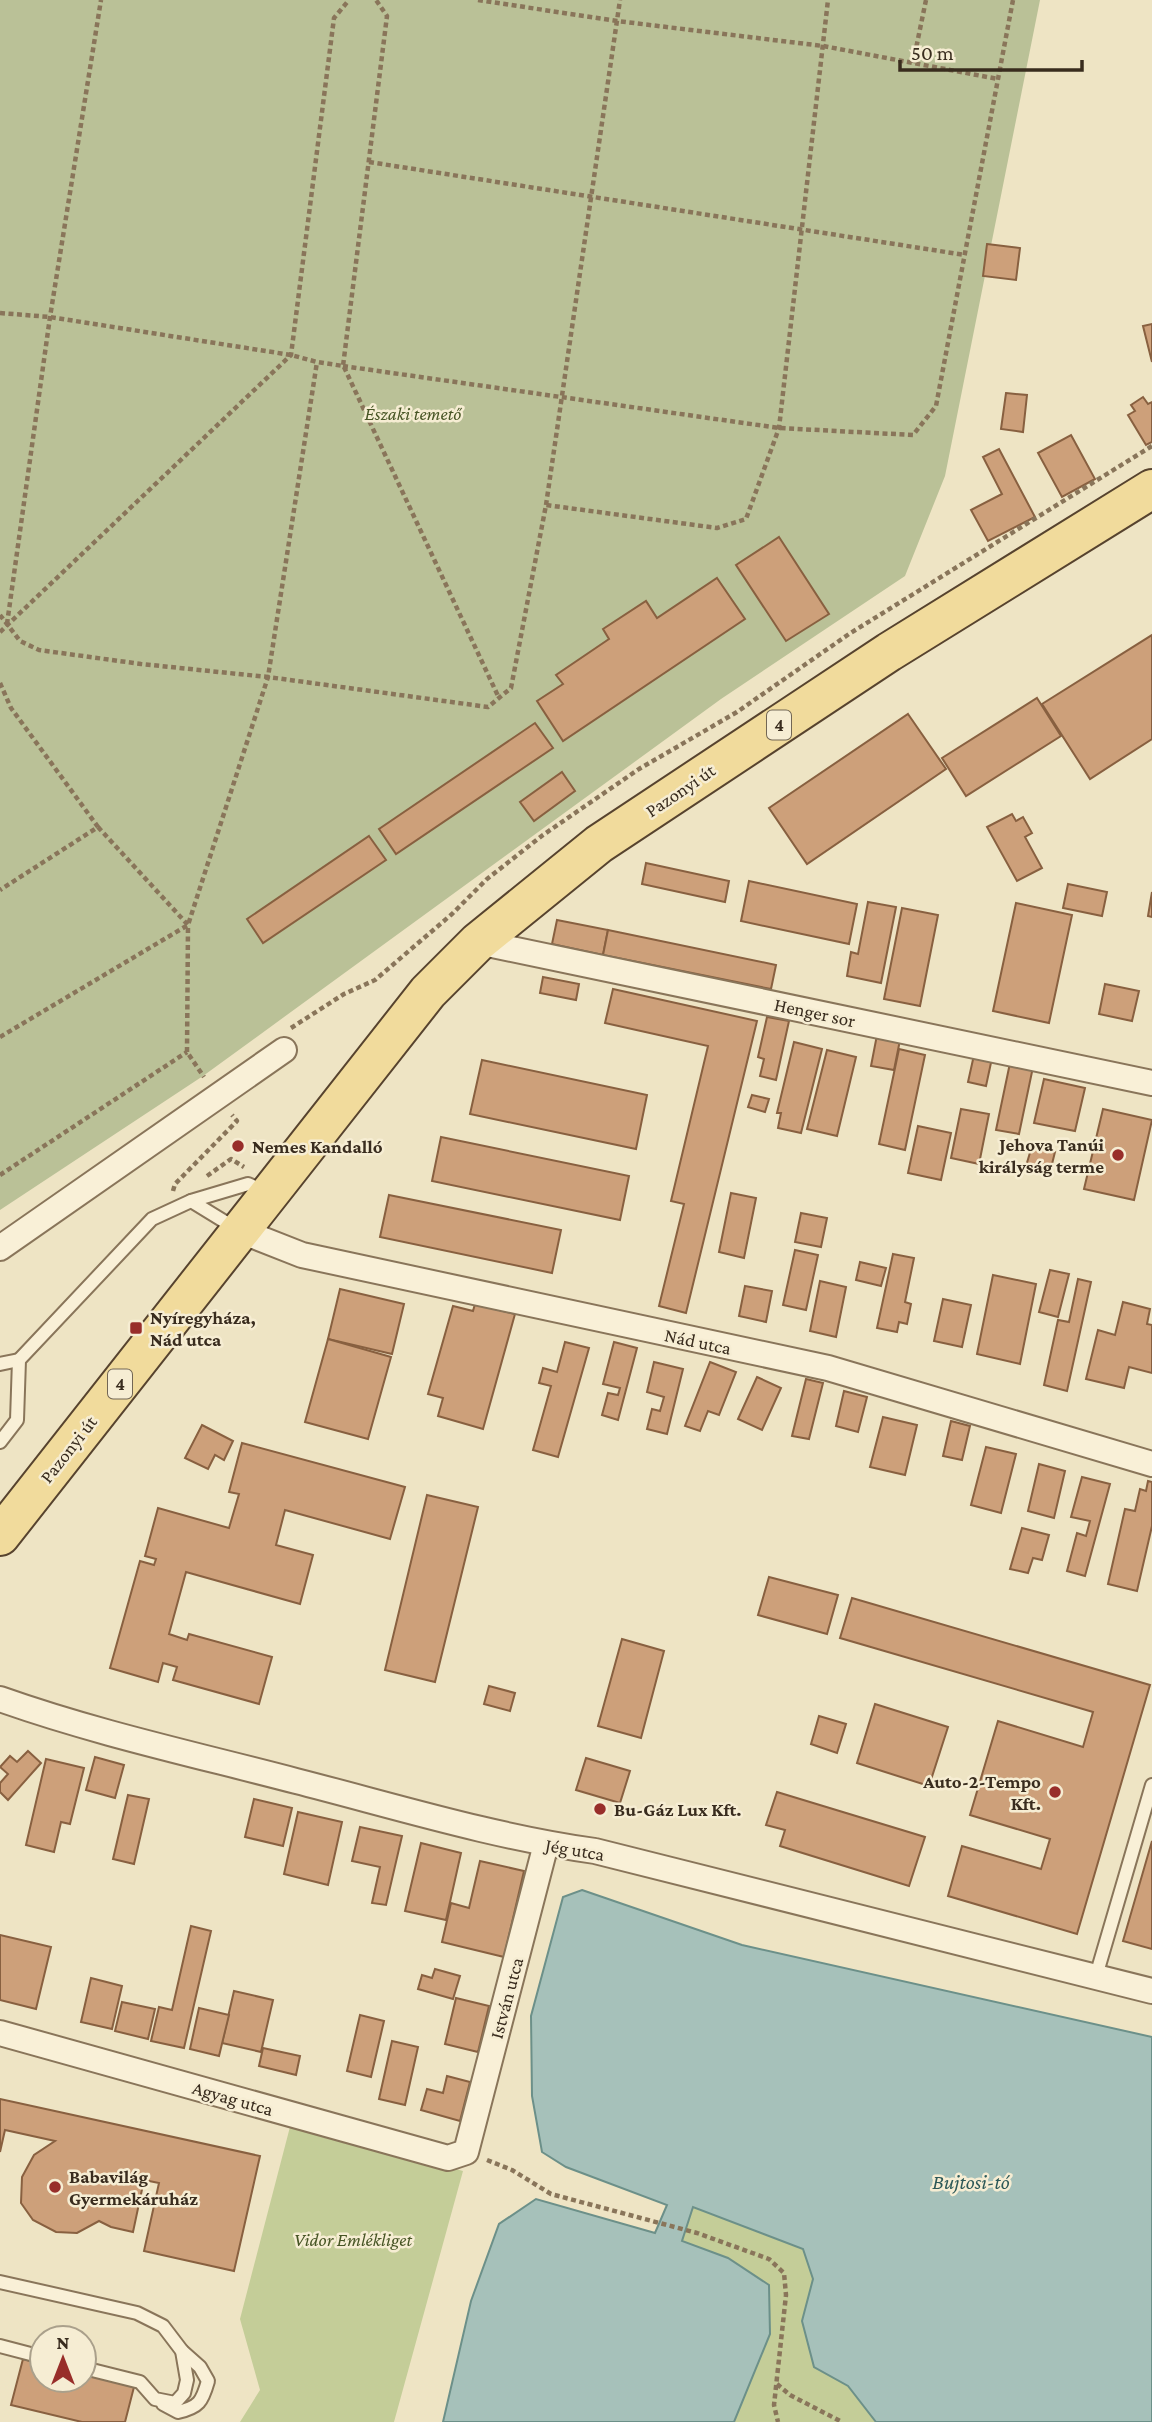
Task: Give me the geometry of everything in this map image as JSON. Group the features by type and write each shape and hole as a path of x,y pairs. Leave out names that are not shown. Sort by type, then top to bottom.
{"main road":[{"name":"Pazonyi út","path":"275,1187 428,992 478,942 552,880 610,837 888,652 1152,489"},
{"name":"4","path":"241,1231 275,1187"},
{"name":"Pazonyi út","path":"0,1536 241,1231"}],"street":[{"name":"Henger sor","path":"478,942 1152,1083"},
{"path":"0,1248 216,1096 283,1042"},
{"name":"Nád utca","path":"241,1231 302,1255 828,1368 1152,1464"},
{"name":"Jég utca","path":"0,1699 49,1716 546,1844 595,1851 1152,1991"},
{"name":"István utca","path":"466,2152 546,1844"},
{"name":"Agyag utca","path":"0,2033 448,2158 466,2152"}],"lane":[{"path":"0,1364 19,1360 152,1219 191,1201 248,1184 259,1189 275,1187"},
{"path":"191,1201 241,1231"},
{"path":"0,1442 17,1420 19,1360"},
{"path":"1096,1976 1152,1785"},
{"path":"0,2281 137,2313 163,2326 182,2351 200,2367 208,2381 204,2396 195,2408 178,2412 155,2399 140,2382 98,2372"},
{"path":"0,2346 28,2353"},
{"path":"155,2399 174,2403 184,2393 187,2379 182,2351"}],"path":[{"path":"6,625 50,317 101,0"},
{"path":"0,632 291,355 334,18 349,0"},
{"path":"376,0 387,16 343,366 499,698"},
{"path":"478,0 617,21 823,46 998,79"},
{"path":"0,615 20,641 39,649 141,664 268,677 488,707 511,688 546,505 620,0"},
{"path":"546,505 717,528 746,519 779,428 828,0"},
{"path":"914,63 926,0"},
{"path":"0,313 50,317 291,355 343,366 779,428 913,435 936,406 1013,0"},
{"path":"369,162 965,255"},
{"path":"216,1096 187,1052 188,925 268,677 317,362"},
{"path":"283,1042 344,995 375,980 435,930 487,880 543,835 639,769 737,712 849,634 1152,446"},
{"path":"0,683 11,708 98,827 188,925"},
{"path":"0,890 98,827"},
{"path":"0,1037 188,925"},
{"path":"0,1175 187,1052"},
{"path":"167,1212 175,1184 237,1121"},
{"path":"466,2152 512,2170 551,2193 698,2233 769,2259 784,2273 786,2295 774,2405 778,2422"},
{"path":"777,2384 790,2395 842,2422"}],"green space":[{"name":"Északi temető","path":"0,0 1040,0 945,476 905,576 721,699 203,1076 0,1210"},
{"name":"Vidor Emlékliget","path":"291,2123 463,2171 394,2422 240,2422 260,2390 240,2319"},
{"path":"693,2206 803,2249 813,2279 802,2321 814,2366 848,2386 876,2422 734,2422 770,2334 682,2241"}],"water":[{"name":"Bujtosi-tó","path":"582,1890 742,1945 1152,2037 1152,2422 876,2422 848,2386 814,2367 802,2321 813,2279 803,2249 693,2207 682,2241 728,2258 769,2285 770,2334 734,2422 443,2422 471,2301 499,2224 536,2199 655,2233 667,2205 566,2167 542,2152 532,2096 531,2016 563,1897"}],"building":[{"path":"987,244 1020,248 1016,280 983,276"},
{"path":"1152,324 1152,362 1143,326"},
{"path":"1006,393 1027,395 1023,432 1001,429"},
{"path":"1143,397 1148,404 1152,402 1152,442 1146,445 1128,415 1135,411 1131,405"},
{"path":"1071,435 1095,479 1062,497 1038,453"},
{"path":"999,449 1035,517 988,541 971,510 1002,494 983,457"},
{"path":"779,537 829,614 786,641 736,565"},
{"path":"717,578 745,619 563,741 537,701 563,684 556,675 609,639 603,629 646,601 657,618"},
{"path":"1152,635 1152,739 1090,779 1042,704"},
{"path":"1037,698 1061,736 966,796 942,758"},
{"path":"908,714 946,769 807,864 769,808"},
{"path":"535,723 553,748 396,854 379,829"},
{"path":"562,772 575,791 534,821 520,802"},
{"path":"1012,814 1016,821 1023,817 1032,833 1025,837 1042,868 1017,881 987,827"},
{"path":"369,836 386,860 263,943 247,919"},
{"path":"646,863 729,881 725,902 642,884"},
{"path":"749,881 857,904 849,944 741,921"},
{"path":"1068,884 1107,892 1102,916 1063,908"},
{"path":"1152,892 1152,917 1148,916"},
{"path":"868,902 896,907 881,983 847,976 851,952 858,954"},
{"path":"1016,903 1072,915 1049,1023 993,1011"},
{"path":"902,908 938,915 920,1006 884,999"},
{"path":"557,920 608,930 603,955 552,944"},
{"path":"608,930 776,965 771,989 603,955"},
{"path":"543,977 579,984 576,1000 540,993"},
{"path":"1105,984 1139,991 1132,1021 1099,1014"},
{"path":"613,989 757,1021 686,1313 659,1306 684,1204 671,1201 708,1046 605,1023"},
{"path":"767,1017 789,1021 776,1080 760,1076 764,1059 758,1057"},
{"path":"877,1035 900,1040 894,1070 871,1066"},
{"path":"794,1042 822,1049 801,1133 778,1128 781,1113 777,1113"},
{"path":"899,1049 925,1055 905,1150 879,1144"},
{"path":"827,1050 856,1057 837,1136 807,1129"},
{"path":"974,1055 992,1058 986,1086 968,1082"},
{"path":"482,1060 647,1095 636,1149 470,1114"},
{"path":"1010,1063 1033,1067 1019,1134 996,1130"},
{"path":"1044,1079 1085,1088 1075,1131 1034,1123"},
{"path":"752,1095 769,1099 765,1112 748,1107"},
{"path":"961,1109 989,1114 979,1164 951,1158"},
{"name":"Jehova Tanúi királyság terme","path":"1103,1109 1152,1120 1134,1200 1084,1189"},
{"path":"918,1126 951,1133 941,1180 908,1173"},
{"path":"441,1137 629,1176 620,1220 432,1181"},
{"path":"1032,1146 1055,1152 1050,1172 1026,1166"},
{"path":"731,1193 756,1198 744,1258 719,1252"},
{"path":"389,1195 561,1230 552,1273 380,1237"},
{"path":"801,1213 827,1218 821,1247 795,1242"},
{"path":"795,1250 818,1255 806,1310 783,1305"},
{"path":"893,1254 914,1258 905,1302 911,1304 907,1324 899,1322 897,1332 877,1328"},
{"path":"860,1262 886,1268 881,1286 856,1280"},
{"path":"1050,1270 1069,1274 1058,1317 1039,1312"},
{"path":"993,1275 1036,1284 1020,1364 977,1354"},
{"path":"1078,1279 1091,1282 1067,1391 1044,1385 1058,1320 1069,1322"},
{"path":"820,1281 846,1287 836,1337 810,1331"},
{"path":"745,1286 772,1291 766,1322 739,1316"},
{"path":"340,1289 404,1304 392,1354 328,1339"},
{"path":"943,1299 971,1305 962,1347 934,1341"},
{"path":"1123,1302 1150,1309 1147,1324 1152,1325 1152,1373 1129,1367 1124,1388 1086,1379 1098,1330 1115,1335"},
{"path":"475,1304 515,1314 483,1429 438,1416 443,1398 428,1394 453,1306 473,1311"},
{"path":"328,1339 391,1357 368,1439 305,1422"},
{"path":"565,1342 589,1348 558,1457 533,1450 551,1386 539,1383 543,1368 557,1372"},
{"path":"614,1342 637,1348 618,1420 602,1415 608,1393 618,1395 620,1388 603,1384"},
{"path":"654,1362 683,1369 667,1434 647,1429 652,1409 660,1411 664,1397 647,1392"},
{"path":"710,1362 736,1372 719,1415 708,1411 700,1431 685,1426"},
{"path":"757,1377 781,1388 762,1430 738,1419"},
{"path":"806,1379 823,1383 809,1439 792,1436"},
{"path":"844,1391 867,1397 858,1432 836,1426"},
{"path":"883,1417 917,1425 905,1475 870,1467"},
{"path":"951,1421 970,1426 962,1460 943,1456"},
{"path":"202,1425 233,1441 224,1460 215,1455 208,1469 185,1458"},
{"path":"242,1443 405,1487 390,1539 285,1510 276,1545 313,1555 300,1604 186,1572 169,1634 187,1640 189,1634 272,1657 259,1704 173,1680 177,1667 163,1663 158,1682 110,1668 140,1561 154,1565 156,1559 145,1556 158,1508 229,1528 239,1494 229,1492"},
{"path":"986,1447 1016,1454 1001,1513 971,1505"},
{"path":"1039,1464 1065,1471 1054,1518 1028,1511"},
{"path":"1082,1477 1110,1484 1085,1576 1067,1571 1077,1533 1086,1536 1090,1521 1071,1517"},
{"path":"1148,1481 1152,1482 1152,1526 1137,1591 1108,1584 1125,1509 1135,1511 1140,1489 1146,1491"},
{"path":"427,1495 478,1507 435,1682 385,1670"},
{"path":"1022,1528 1049,1535 1042,1560 1033,1558 1028,1573 1010,1569"},
{"path":"769,1577 838,1595 827,1634 758,1615"},
{"path":"852,1598 1150,1685 1077,1934 948,1896 962,1846 1041,1869 1050,1839 970,1815 998,1721 1083,1747 1093,1712 840,1638"},
{"path":"622,1639 664,1651 641,1738 598,1726"},
{"path":"489,1686 515,1693 510,1711 484,1704"},
{"path":"875,1704 948,1727 929,1786 857,1763"},
{"path":"819,1716 846,1724 837,1753 811,1744"},
{"path":"28,1751 41,1763 8,1800 0,1792 0,1783 8,1774 0,1767 10,1756 17,1762"},
{"path":"95,1757 124,1765 115,1798 86,1790"},
{"path":"586,1758 630,1771 620,1803 576,1790"},
{"path":"46,1759 84,1768 70,1824 61,1822 54,1852 26,1845"},
{"path":"777,1792 925,1837 909,1886 780,1846 785,1830 766,1825"},
{"path":"128,1795 149,1799 134,1864 113,1859"},
{"path":"254,1799 292,1808 283,1846 245,1837"},
{"path":"298,1812 342,1822 328,1885 284,1874"},
{"path":"360,1827 402,1836 386,1905 372,1903 380,1867 352,1861"},
{"path":"1152,1841 1152,1949 1123,1941"},
{"path":"421,1843 461,1853 446,1920 405,1911"},
{"path":"480,1861 524,1871 504,1957 442,1942 451,1903 469,1908"},
{"path":"191,1926 211,1931 184,2048 151,2041 159,2007 172,2010"},
{"path":"0,1935 51,1947 36,2009 0,2000"},
{"path":"435,1969 460,1976 453,1999 418,1989 422,1975 432,1978"},
{"path":"91,1978 122,1986 112,2029 81,2022"},
{"path":"234,1991 273,2000 261,2052 222,2043"},
{"path":"456,1998 489,2006 478,2052 445,2044"},
{"path":"122,2002 155,2009 148,2039 115,2031"},
{"path":"199,2008 229,2015 219,2056 190,2049"},
{"path":"360,2015 384,2021 371,2077 347,2071"},
{"path":"392,2041 418,2047 405,2105 379,2099"},
{"path":"263,2048 300,2056 296,2075 259,2066"},
{"path":"447,2076 470,2082 460,2121 421,2110 427,2089 443,2093"},
{"path":"0,2099 260,2156 234,2271 144,2251 159,2183 144,2180 133,2232 99,2221 77,2233 56,2232 33,2220 21,2203 22,2177 34,2155 55,2141 5,2130 0,2152"},
{"path":"23,2359 28,2360 28,2394 98,2394 98,2378 134,2387 125,2422 82,2422 11,2405"}],"place":[{"name":"Nemes Kandalló","path":"238,1146"},
{"name":"Jehova Tanúi királyság terme","path":"1118,1155"},
{"name":"Nyíregyháza, Nád utca","path":"136,1328"},
{"name":"Auto-2-Tempo Kft.","path":"1055,1792"},
{"name":"Bu-Gáz Lux Kft.","path":"600,1809"},
{"name":"Babavilág Gyermekáruház","path":"55,2187"}]}
